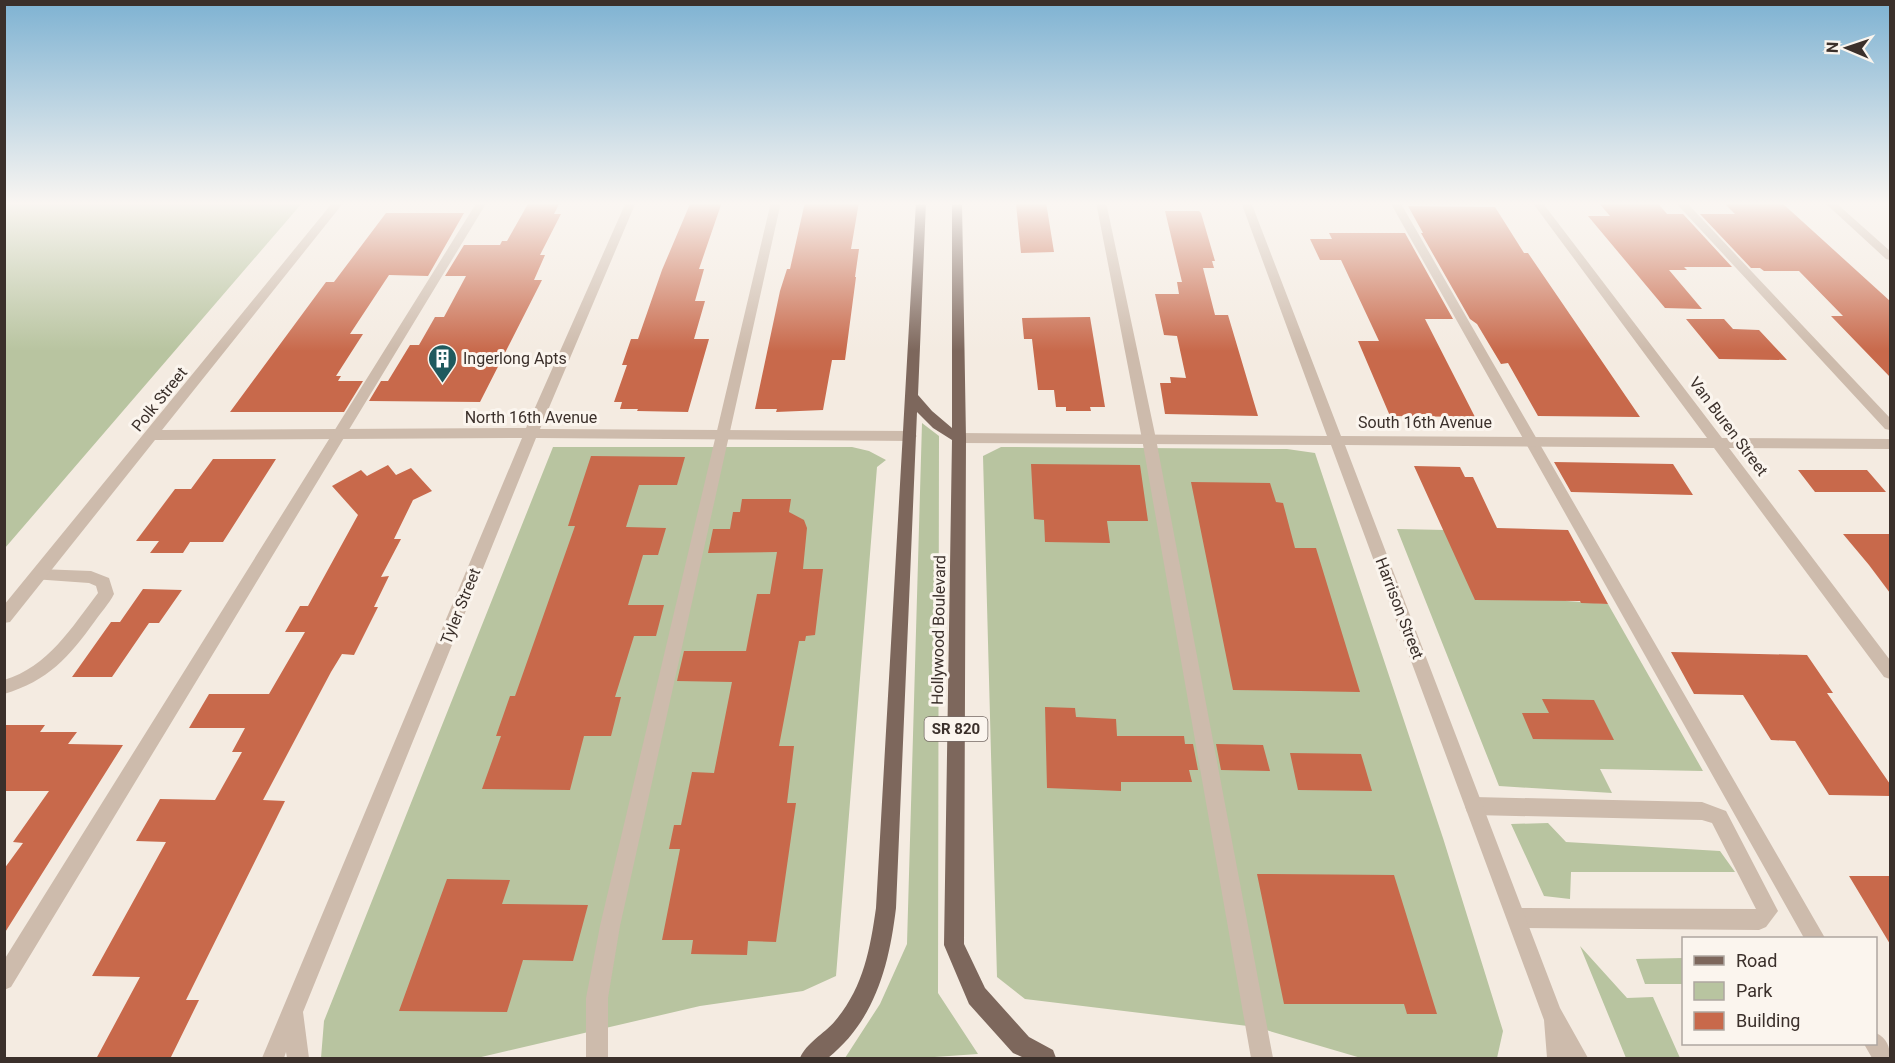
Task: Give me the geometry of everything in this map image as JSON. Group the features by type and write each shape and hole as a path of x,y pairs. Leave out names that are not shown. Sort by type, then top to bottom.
{"main road":[{"path":"811,1059 840,1033 865,996 880,957 886,908 918,252"},
{"name":"Hollywood Boulevard","path":"957,252 959,438 954,945 977,996 1021,1045 1046,1059"},
{"path":"911,395 924,414 941,428 959,438"}],"street":[{"name":"Polk Street","path":"4,617 299,252"},
{"path":"4,980 452,252"},
{"name":"Tyler Street","path":"273,1059 531,433 610,252"},
{"path":"597,1059 597,998 610,926 765,252"},
{"path":"1111,252 1149,439 1262,1059"},
{"name":"Harrison Street","path":"1265,252 1552,1014 1577,1059"},
{"path":"1423,252 1814,937"},
{"name":"Van Buren Street","path":"1575,252 1890,672"},
{"path":"1727,252 1890,426"},
{"name":"North 16th Avenue","path":"152,435 531,433 910,436"},
{"name":"South 16th Avenue","path":"959,438 1890,444"},
{"path":"4,687 34,676 51,664 106,594 102,582 91,577 39,574"},
{"path":"1474,806 1702,811 1711,814 1719,817 1767,911 1759,920 1516,918"},
{"name":"Tyler Street","path":"292,1011 298,1059"},
{"name":"Harrison Street","path":"1552,1014 1558,1059"},
{"path":"1876,1045 1884,1059"}],"green space":[{"path":"4,252 260,252 5,548"},
{"path":"922,423 939,436 938,993 978,1054 920,1058 845,1058 880,1004 907,944"},
{"path":"553,447 852,447 869,451 886,460 877,467 836,976 803,991 700,1006 477,1058 321,1058 324,1021"},
{"path":"1001,447 1287,449 1315,453 1443,838 1503,1031 1497,1058 1361,1058 1256,1027 1025,999 997,977 983,456"},
{"path":"1397,529 1445,530 1567,601 1608,604 1703,771 1600,769 1612,793 1499,786"},
{"path":"1548,823 1566,842 1720,851 1735,872 1571,872 1570,899 1544,896 1511,824"},
{"path":"1580,946 1627,998 1653,997 1680,1058 1626,1058"},
{"path":"1682,958 1682,984 1645,984 1636,959"}],"building":[{"path":"357,252 442,252 428,276 389,275 350,334 363,334 336,376 341,376 338,381 363,381 344,412 230,412 326,282 334,282"},
{"path":"460,252 542,252 540,255 545,255 534,280 542,280 480,402 369,401 381,381 388,381 410,345 419,345 435,317 444,317 466,276 445,276"},
{"path":"670,252 705,252 699,269 704,269 695,301 705,301 694,339 709,339 688,412 620,409 622,402 614,402 627,365 622,365 631,339 638,339"},
{"path":"794,252 859,252 845,360 832,360 823,410 776,412 777,409 755,409 780,291 787,269 790,269"},
{"path":"1021,252 1054,252 1021,253"},
{"path":"1175,252 1212,252 1214,268 1203,268 1215,315 1228,315 1258,416 1165,414 1160,383 1171,383 1170,377 1186,378 1177,336 1164,335 1155,294 1179,294 1177,282 1182,282"},
{"path":"1316,252 1415,252 1453,319 1425,319 1475,417 1390,416 1358,341 1379,341 1341,260 1320,260"},
{"path":"1432,252 1528,253 1640,417 1538,416 1508,363 1501,364 1477,324 1470,319"},
{"path":"1618,252 1718,252 1732,267 1684,267 1687,270 1669,270 1702,309 1665,308"},
{"path":"1736,252 1836,252 1890,301 1890,377 1831,316 1843,316 1799,271 1764,271 1760,268 1751,268"},
{"path":"1090,317 1105,407 1090,407 1091,411 1066,411 1066,407 1056,407 1054,390 1038,390 1032,339 1024,339 1022,318"},
{"path":"1686,319 1724,319 1733,329 1759,330 1787,360 1719,359"},
{"path":"591,456 685,457 677,485 639,485 626,527 666,528 658,555 643,555 628,605 664,605 656,636 634,636 615,697 621,697 611,736 584,736 570,790 482,789 501,736 496,736 510,696 515,696 575,526 568,526"},
{"path":"213,459 276,459 223,542 190,542 183,553 150,553 159,541 136,541 175,489 191,489"},
{"path":"1554,462 1673,464 1693,495 1571,492"},
{"path":"1031,464 1140,465 1148,521 1107,521 1110,543 1045,542 1044,520 1034,519"},
{"path":"388,465 396,475 411,468 432,491 413,500 394,539 401,539 381,577 389,576 374,607 378,607 354,655 342,654 263,800 285,801 186,1000 199,1000 170,1059 96,1059 140,977 92,976 166,842 136,841 160,799 215,800 242,752 232,752 245,728 189,728 209,694 269,694 305,632 285,632 300,606 308,606 358,515 332,486 361,470 367,476"},
{"path":"1414,466 1460,467 1465,477 1473,477 1497,528 1568,530 1608,604 1581,603 1580,601 1475,600"},
{"path":"1798,470 1867,470 1886,492 1815,492"},
{"path":"1191,482 1270,483 1276,502 1283,503 1295,548 1316,548 1360,692 1233,690"},
{"path":"742,499 791,499 789,512 804,520 807,528 803,569 823,569 815,635 806,636 805,641 799,641 779,746 794,746 787,803 796,803 776,942 748,941 747,955 691,954 693,940 662,940 680,849 669,849 674,825 681,825 692,772 714,773 732,682 677,681 684,651 746,651 757,594 770,594 777,552 708,553 713,529 730,529 733,512 740,512"},
{"path":"1843,534 1890,534 1890,593 1869,565"},
{"path":"143,589 182,590 159,623 149,623 112,677 72,677 111,622 120,622"},
{"path":"1671,652 1807,655 1833,693 1827,693 1890,784 1890,796 1829,795 1795,741 1771,740 1743,695 1694,694"},
{"path":"1542,699 1594,700 1614,740 1533,739 1522,713 1549,713"},
{"path":"1045,707 1075,708 1076,717 1116,719 1117,736 1184,736 1185,744 1193,744 1198,770 1189,770 1192,782 1121,782 1121,791 1047,788"},
{"path":"4,725 45,725 40,732 77,732 68,744 123,745 4,934 4,869 23,843 13,842 49,791 4,791"},
{"path":"1216,744 1263,745 1270,771 1221,770"},
{"path":"1290,753 1361,754 1372,791 1298,790"},
{"path":"1257,874 1394,875 1437,1014 1407,1014 1404,1004 1284,1004"},
{"path":"1849,876 1890,876 1890,944"},
{"path":"447,879 510,880 502,904 588,905 573,961 523,960 507,1012 399,1011"}],"place":[{"name":"Ingerlong Apts","path":"442,384"}]}
